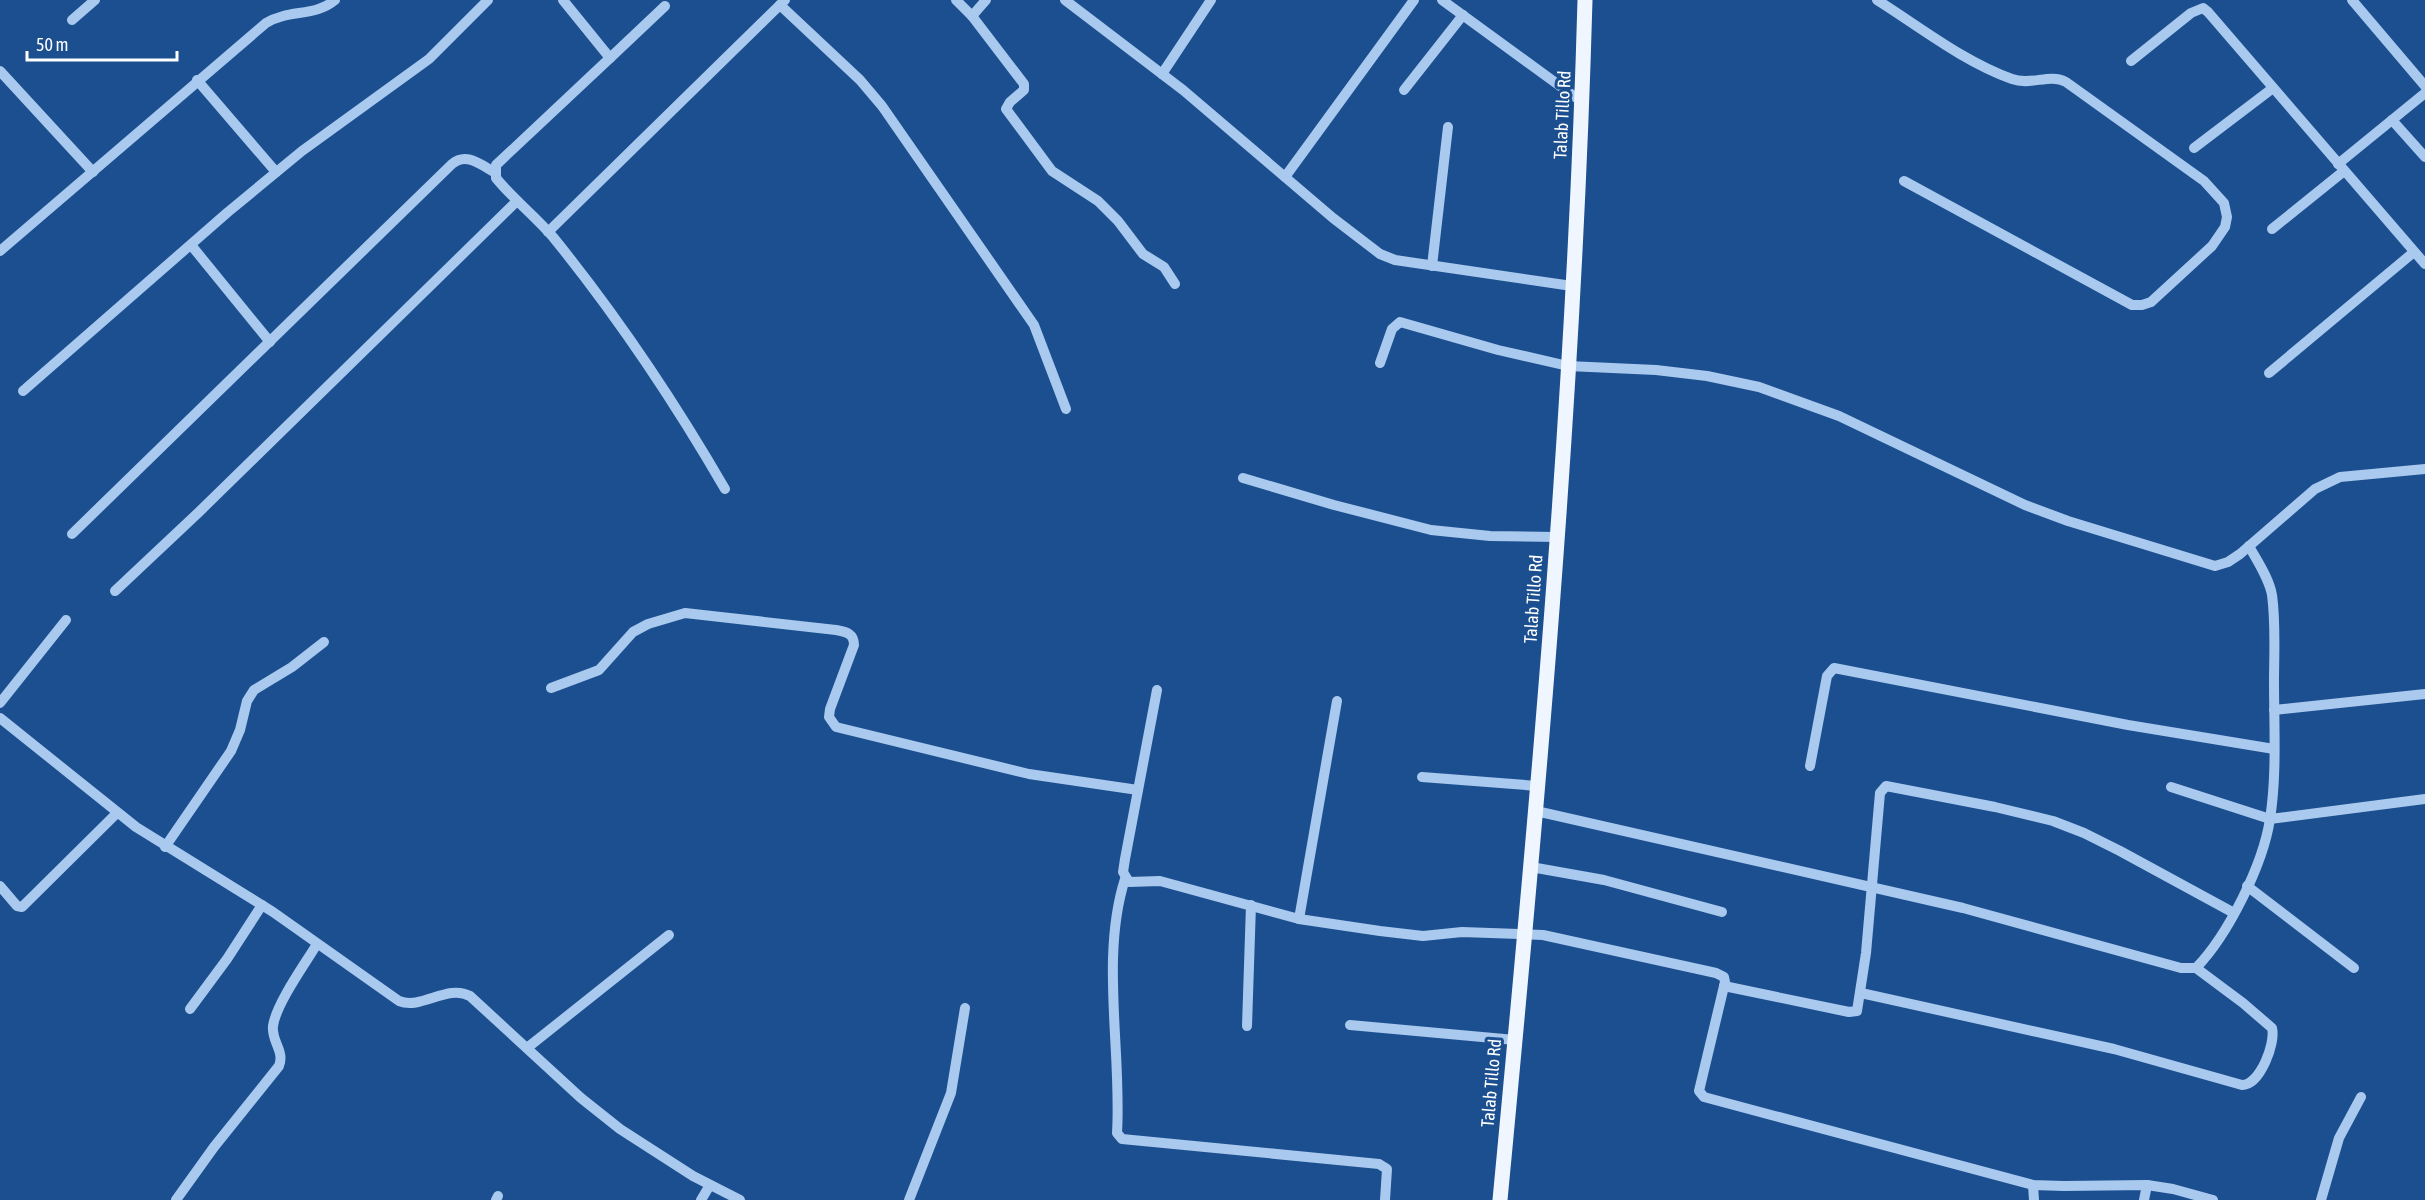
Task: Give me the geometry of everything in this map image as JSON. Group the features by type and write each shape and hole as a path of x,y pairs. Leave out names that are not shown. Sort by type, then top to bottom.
{"main road":[{"name":"Talab Tillo Rd","path":"1500,1200 1550,640 1568,366 1585,0"}],"street":[{"path":"72,20 95,0"},
{"path":"0,251 197,80 273,19 285,14 321,10 335,0"},
{"path":"23,391 276,172 429,59 488,0"},
{"path":"563,0 610,58"},
{"path":"956,0 972,16 1024,84 1024,90 1010,102 1006,109 1039,155 1056,174 1098,201 1118,220 1143,254 1164,267 1176,284"},
{"path":"972,16 986,0"},
{"path":"1065,0 1162,74 1333,218 1380,254 1395,260 1572,286"},
{"path":"1162,74 1211,0"},
{"path":"1285,177 1414,0"},
{"path":"1442,0 1582,102"},
{"path":"1876,0 1967,57 2000,74 2026,82 2054,78 2067,82 2204,181 2224,203 2228,217 2225,227 2212,246 2163,293 2142,305 2132,305 1904,181"},
{"path":"2352,0 2425,86"},
{"path":"548,232 782,3 860,80 882,106 1034,325 1066,409"},
{"path":"665,6 496,165 494,172 496,178 548,232 597,293 636,349 725,489"},
{"path":"2131,61 2191,13 2203,8 2425,264"},
{"path":"1404,90 1463,15"},
{"path":"2,77 93,172"},
{"path":"197,80 276,172"},
{"path":"2194,148 2273,88"},
{"path":"2272,229 2425,93"},
{"path":"2392,120 2425,157"},
{"path":"1432,266 1448,127"},
{"path":"72,534 459,159 473,161 494,172"},
{"path":"115,591 518,201"},
{"path":"191,245 270,342"},
{"path":"2269,373 2414,252"},
{"path":"1380,363 1392,329 1400,322 1498,350 1568,366 1656,370 1707,376 1759,387 1797,400 1883,436 2025,505 2192,561 2221,566 2315,489 2327,482 2340,477 2425,469"},
{"path":"1243,478 1431,530 1490,536 1557,537"},
{"path":"2196,968 2234,913 2258,861 2270,819 2274,749 2272,594 2248,546"},
{"path":"551,688 599,670 633,632 648,624 685,613 836,630 847,632 854,640 854,645 829,717 836,727 1029,774 1138,790"},
{"path":"0,703 66,620"},
{"path":"165,847 236,742 247,701 254,690 292,668 324,642"},
{"path":"1810,766 1827,676 1834,668 2128,725 2274,749"},
{"path":"1158,690 1125,859 1125,879 1119,897 1114,944 1117,1133 1122,1138 1379,1164 1387,1169 1388,1173 1385,1200"},
{"path":"2274,710 2425,694"},
{"path":"1299,919 1337,701"},
{"path":"0,718 117,813 165,847 262,905 388,994 406,1004 454,992 464,993 620,1130 710,1185 740,1200"},
{"path":"1422,777 1538,786"},
{"path":"1724,986 1849,1012 1857,1011 1861,993 1880,793 1886,786 1995,807 2053,821 2084,833 2234,913"},
{"path":"2171,787 2270,819 2425,799"},
{"path":"1536,810 1870,889 1963,908 2181,968 2196,968 2272,1028 2272,1042 2259,1075 2253,1082 2242,1085 2103,1047 1861,993"},
{"path":"0,886 17,906 22,907 117,813"},
{"path":"1531,867 1604,880 1722,912"},
{"path":"1125,879 1134,882 1153,880 1166,882 1299,919 1423,936 1462,932 1543,935 1716,973 1724,977 1724,986 1699,1090 1704,1097 2034,1185 2092,1187 2147,1185 2173,1189 2213,1200"},
{"path":"2247,886 2354,968"},
{"path":"1247,1026 1251,904"},
{"path":"190,1009 262,905"},
{"path":"527,1048 669,935"},
{"path":"176,1200 279,1066 281,1056 274,1034 274,1024 291,987 317,944"},
{"path":"909,1200 951,1093 965,1008"},
{"path":"1350,1025 1515,1040"},
{"path":"2321,1200 2340,1138 2361,1097"},
{"path":"701,1200 710,1185"},
{"path":"2034,1185 2034,1200"},
{"path":"2144,1200 2147,1185"}]}
